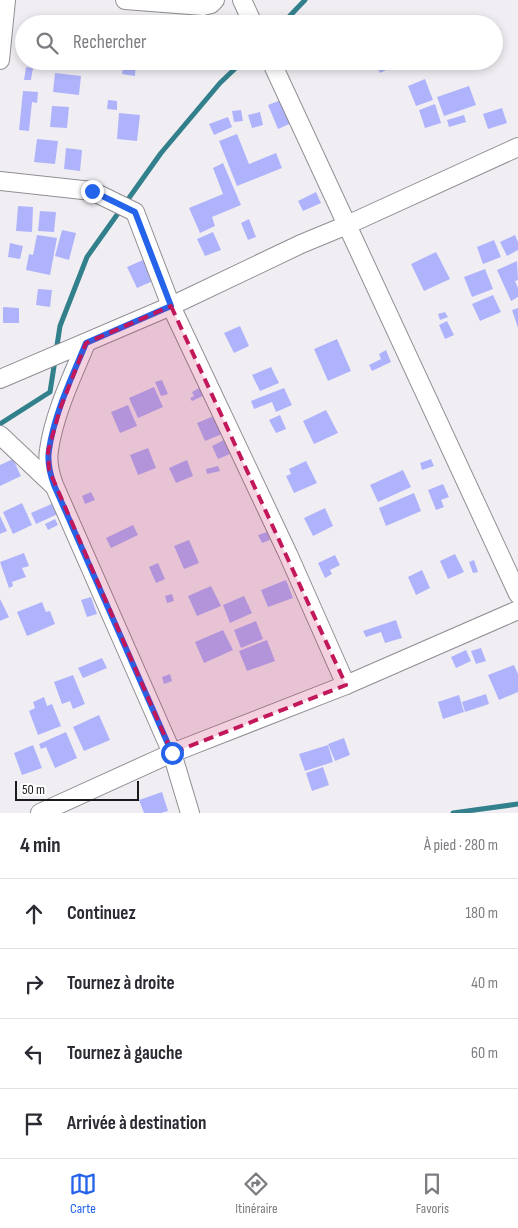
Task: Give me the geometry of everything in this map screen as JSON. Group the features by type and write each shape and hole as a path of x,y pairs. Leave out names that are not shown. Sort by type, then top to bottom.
{"street":[{"path":"0,60 6,0"},
{"path":"125,0 203,6 211,4 215,0"},
{"path":"242,0 249,15"},
{"path":"275,70 518,594"},
{"path":"0,379 171,306 301,244 347,225 518,146"},
{"path":"0,181 92,191 135,212 171,306 288,554 346,685"},
{"path":"86,343 60,409 48,451 49,470 172,753 190,813"},
{"path":"0,435 54,485"},
{"path":"40,813 172,753 346,685 518,610"}],"highlighted area":[{"path":"171,306 346,685 172,753 49,470 48,451 60,409 86,343"}],"building":[{"path":"26,70 33,70 31,80 24,80"},
{"path":"123,70 135,70 135,76 122,74"},
{"path":"55,73 81,76 79,95 53,92"},
{"path":"425,79 433,100 416,106 408,86"},
{"path":"469,86 476,105 444,116 437,97"},
{"path":"23,91 38,92 37,103 32,102 29,131 19,130"},
{"path":"286,98 296,121 278,129 268,105"},
{"path":"108,100 117,101 117,110 107,109"},
{"path":"435,104 441,123 425,128 419,110"},
{"path":"52,106 69,107 67,128 50,127"},
{"path":"502,108 507,123 488,129 483,114"},
{"path":"241,110 243,121 234,122 232,111"},
{"path":"260,112 263,125 252,128 248,115"},
{"path":"119,113 140,115 137,141 117,139"},
{"path":"464,115 466,122 449,127 447,120"},
{"path":"228,117 232,127 214,135 209,124"},
{"path":"237,134 249,164 276,153 282,168 237,186 219,141"},
{"path":"37,139 58,141 55,164 34,162"},
{"path":"66,148 82,150 80,171 64,169"},
{"path":"223,163 241,205 212,217 215,226 200,233 189,208 223,194 213,168"},
{"path":"316,192 321,203 303,211 298,201"},
{"path":"18,206 33,207 32,232 16,231"},
{"path":"40,211 56,212 54,232 38,231"},
{"path":"249,219 256,237 248,240 241,223"},
{"path":"62,230 76,233 69,260 55,256"},
{"path":"213,232 221,250 205,256 197,239"},
{"path":"37,235 57,238 50,275 26,270 29,254 33,255"},
{"path":"515,235 518,242 518,250 507,256 500,242"},
{"path":"494,240 501,257 483,264 477,247"},
{"path":"10,243 23,246 20,259 8,257"},
{"path":"436,252 450,279 424,291 411,264"},
{"path":"143,260 153,281 137,288 127,267"},
{"path":"517,261 518,280 515,281 518,288 518,297 511,301 497,270"},
{"path":"485,269 493,289 472,297 464,277"},
{"path":"38,289 52,290 50,307 36,305"},
{"path":"493,295 501,312 480,321 472,304"},
{"path":"3,307 19,308 19,323 3,323"},
{"path":"518,308 518,328 512,310"},
{"path":"445,312 448,317 440,320 438,314"},
{"path":"447,321 454,335 445,339 439,325"},
{"path":"240,326 249,346 234,353 224,333"},
{"path":"337,339 351,371 328,381 314,349"},
{"path":"386,350 391,362 372,371 369,365 381,359 379,354"},
{"path":"271,367 279,383 260,391 252,375"},
{"path":"162,380 168,394 161,396 155,382"},
{"path":"154,387 163,407 138,418 129,398"},
{"path":"201,387 205,395 192,401 190,398 194,396 192,392"},
{"path":"284,388 292,405 276,412 272,402 254,409 251,401"},
{"path":"128,405 137,426 120,433 111,412"},
{"path":"326,410 338,433 314,444 303,421"},
{"path":"280,415 286,429 276,433 269,420"},
{"path":"214,416 222,434 205,441 197,423"},
{"path":"224,440 230,454 218,459 212,446"},
{"path":"148,448 156,468 138,475 130,455"},
{"path":"13,459 21,476 0,486 0,465"},
{"path":"431,459 434,466 422,470 420,463"},
{"path":"187,460 193,476 176,483 169,468"},
{"path":"306,461 317,483 294,493 286,476 291,474 289,469"},
{"path":"218,466 220,471 207,474 206,469"},
{"path":"403,470 411,487 378,502 370,485"},
{"path":"443,484 449,497 441,500 444,507 436,510 428,490"},
{"path":"91,492 95,500 85,504 82,496"},
{"path":"414,493 421,511 386,526 379,508"},
{"path":"56,502 60,513 36,524 31,513"},
{"path":"22,503 32,525 13,534 3,512"},
{"path":"325,508 333,526 313,536 304,518"},
{"path":"0,516 7,531 0,534"},
{"path":"55,519 58,525 48,530 45,524"},
{"path":"133,525 138,535 111,548 106,538"},
{"path":"267,532 270,540 262,543 258,535"},
{"path":"189,540 199,563 184,569 174,546"},
{"path":"24,553 29,566 22,568 26,577 12,582 13,586 9,588 0,562"},
{"path":"455,554 464,572 448,579 440,561"},
{"path":"335,555 340,565 330,570 332,574 325,578 318,563"},
{"path":"474,560 478,572 473,573 469,562"},
{"path":"158,563 165,579 156,583 149,567"},
{"path":"422,570 430,588 416,595 408,577"},
{"path":"286,580 293,598 268,607 261,590"},
{"path":"211,586 221,606 197,616 188,596"},
{"path":"172,594 174,601 167,603 165,596"},
{"path":"244,596 252,613 230,623 223,605"},
{"path":"91,597 97,614 87,617 81,600"},
{"path":"0,599 9,617 0,621"},
{"path":"42,602 46,612 50,611 55,624 27,636 17,612"},
{"path":"396,620 402,638 385,643 381,632 366,637 363,631"},
{"path":"256,621 263,639 241,648 234,630"},
{"path":"223,630 233,650 204,663 195,642"},
{"path":"267,640 275,661 247,671 239,651"},
{"path":"481,648 486,661 476,664 471,651"},
{"path":"466,650 471,661 456,668 451,657"},
{"path":"102,658 107,668 83,678 78,668"},
{"path":"514,665 518,674 518,692 499,700 488,675"},
{"path":"170,674 172,681 164,684 162,677"},
{"path":"73,675 85,704 73,709 70,701 62,704 54,682"},
{"path":"486,694 489,704 465,712 462,702"},
{"path":"459,695 464,712 443,719 438,702"},
{"path":"44,697 47,706 52,704 61,726 38,735 29,711 35,708 33,702"},
{"path":"99,715 110,740 84,751 73,727"},
{"path":"66,732 77,758 55,768 46,747 41,749 39,744"},
{"path":"344,738 350,755 335,761 328,744"},
{"path":"33,745 42,768 22,775 14,753"},
{"path":"328,745 333,762 305,771 299,754"},
{"path":"323,767 329,785 312,791 306,773"},
{"path":"162,792 168,811 144,813 139,800"}],"waterway":[{"path":"291,15 305,0"},
{"path":"56,352 60,326 87,257 161,153 220,83 234,70"},
{"path":"0,424 50,392 55,360"},
{"path":"453,813 518,804"}],"route":[{"path":"92,191 135,212 171,306 86,343 60,409 48,451 49,470 172,753"}]}
